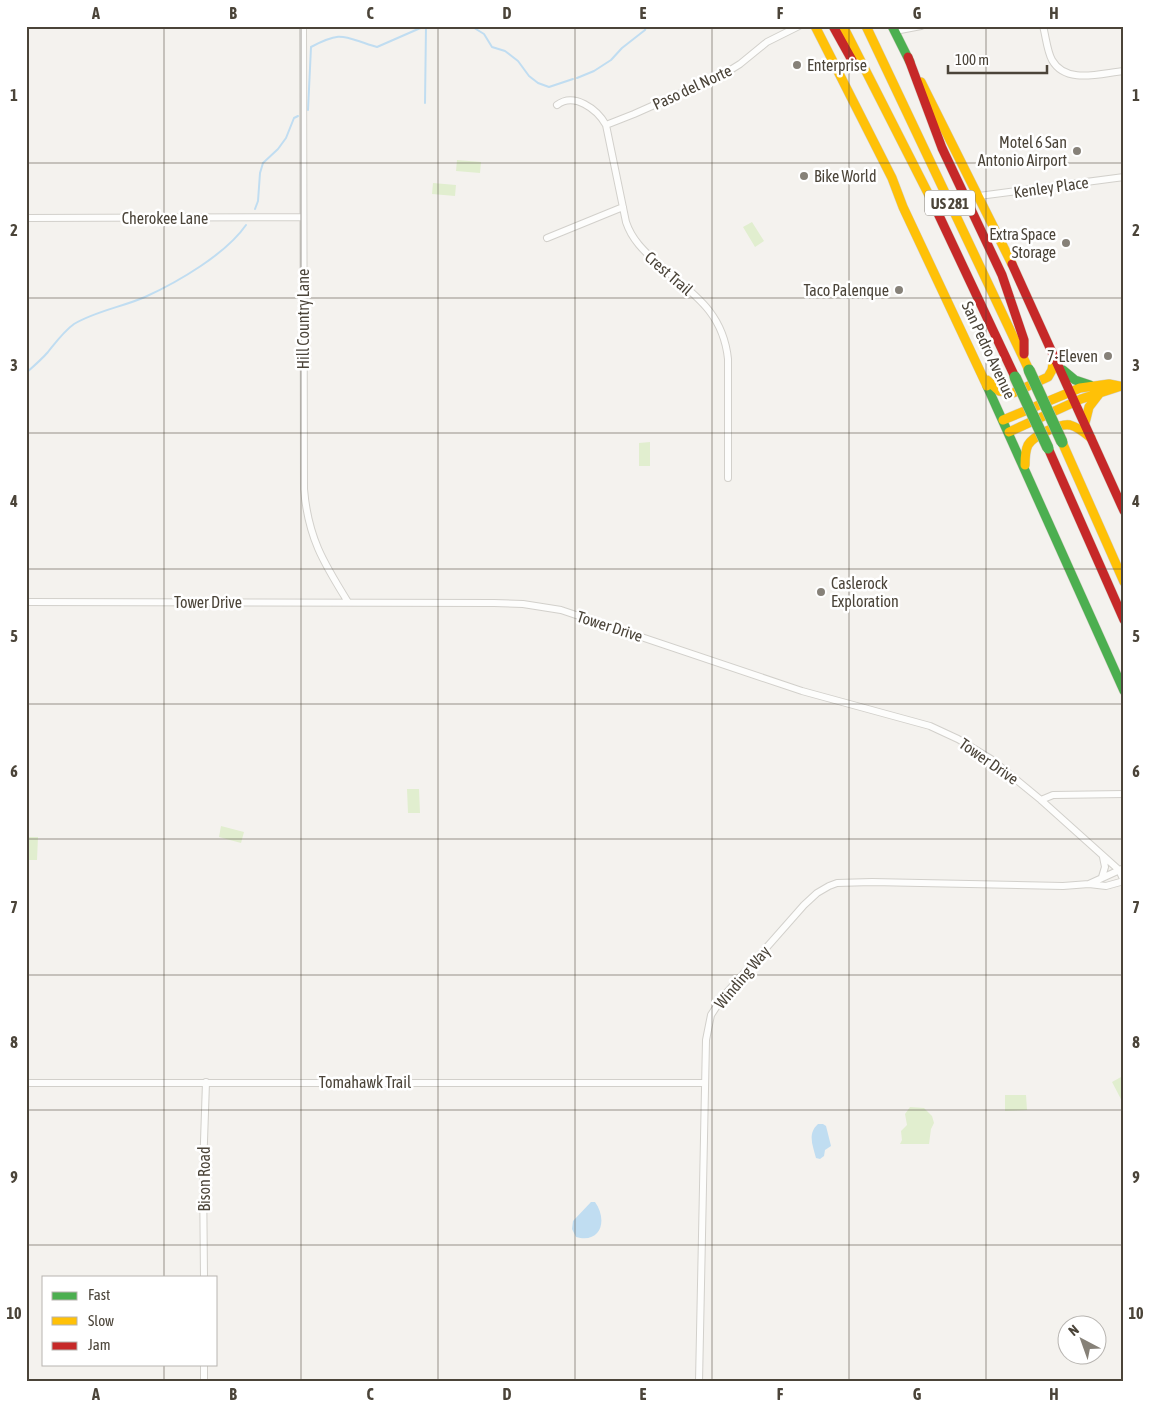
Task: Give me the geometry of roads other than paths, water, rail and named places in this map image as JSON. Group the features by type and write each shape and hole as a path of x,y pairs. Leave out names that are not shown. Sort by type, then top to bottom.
{"main road":[{"name":"San Pedro Avenue","path":"815,26 892,178 903,207 1009,432 1124,691"},
{"path":"832,26 876,105 927,190"},
{"name":"US 281","path":"843,26 927,190 1048,448 1124,620"},
{"name":"US 281","path":"866,26 1027,366 1124,582"},
{"path":"894,28 979,196 1056,359 1124,511"},
{"path":"908,57 942,148 1002,275 1024,340 1027,366"},
{"path":"983,377 999,391 1013,393 1048,377 1056,359"},
{"path":"1056,359 1072,378 1097,389"},
{"path":"1009,432 1075,402 1109,384 1121,387"},
{"path":"1003,420 1070,391 1097,389"},
{"path":"1085,424 1088,407 1096,396 1097,389"},
{"path":"1026,470 1026,448 1035,437 1059,426 1067,425 1078,429 1091,438"}],"street":[{"name":"Hill Country Lane","path":"303,26 302,462 305,506 310,529 319,554 348,602"},
{"name":"Paso del Norte","path":"606,125 724,74 740,64 767,42 799,26"},
{"path":"894,28 921,26"},
{"path":"1043,26 1051,59 1056,67 1064,73 1076,76 1124,71"},
{"path":"557,105 564,101 579,102 594,110 606,125"},
{"name":"Crest Trail","path":"606,125 628,229 640,247 708,307 722,332 728,359 728,478"},
{"name":"Kenley Place","path":"979,196 1124,177"},
{"path":"547,238 622,207"},
{"name":"Cherokee Lane","path":"26,218 303,217"},
{"name":"Tower Drive","path":"26,602 523,604 561,610 802,691 930,726 958,739 991,759 1041,800 1103,856 1121,869 1124,881"},
{"path":"1041,800 1054,795 1124,794"},
{"path":"1102,877 1105,866 1103,856"},
{"name":"Winding Way","path":"1089,884 1121,869"},
{"name":"Winding Way","path":"699,1382 704,1083 708,1026 711,1015 722,998 804,905 817,893 829,886 872,882 1063,886 1089,884 1106,886 1124,881"},
{"name":"Bison Road","path":"204,1276 203,1171 206,1082"},
{"name":"Tomahawk Trail","path":"26,1083 704,1083"},
{"path":"204,1366 204,1382"}],"water":[{"path":"818,1124 826,1126 831,1146 825,1150 824,1156 820,1159 816,1158 812,1140 813,1132"},
{"path":"591,1202 595,1202 599,1209 601,1216 600,1229 591,1237 576,1237 572,1229 573,1221"}],"waterway":[{"path":"308,110 311,47 322,41 338,37 350,38 377,47 425,26"},
{"path":"425,103 426,26"},
{"path":"471,26 484,34 492,47 505,51 518,61 529,76 538,83 549,87 573,79"},
{"path":"577,78 594,71 611,60 622,48 645,30 646,26"},
{"path":"255,209 258,201 260,173 263,163 278,149 286,138 294,118 298,116"},
{"path":"26,373 43,357 63,333 74,324 145,297 172,284 214,257 246,225"}],"place":[{"name":"Enterprise","path":"797,65"},
{"name":"Motel 6 San Antonio Airport","path":"1077,151"},
{"name":"Bike World","path":"804,176"},
{"name":"Extra Space Storage","path":"1066,243"},
{"name":"Taco Palenque","path":"899,290"},
{"name":"7-Eleven","path":"1108,356"},
{"name":"Caslerock Exploration","path":"821,592"}]}
